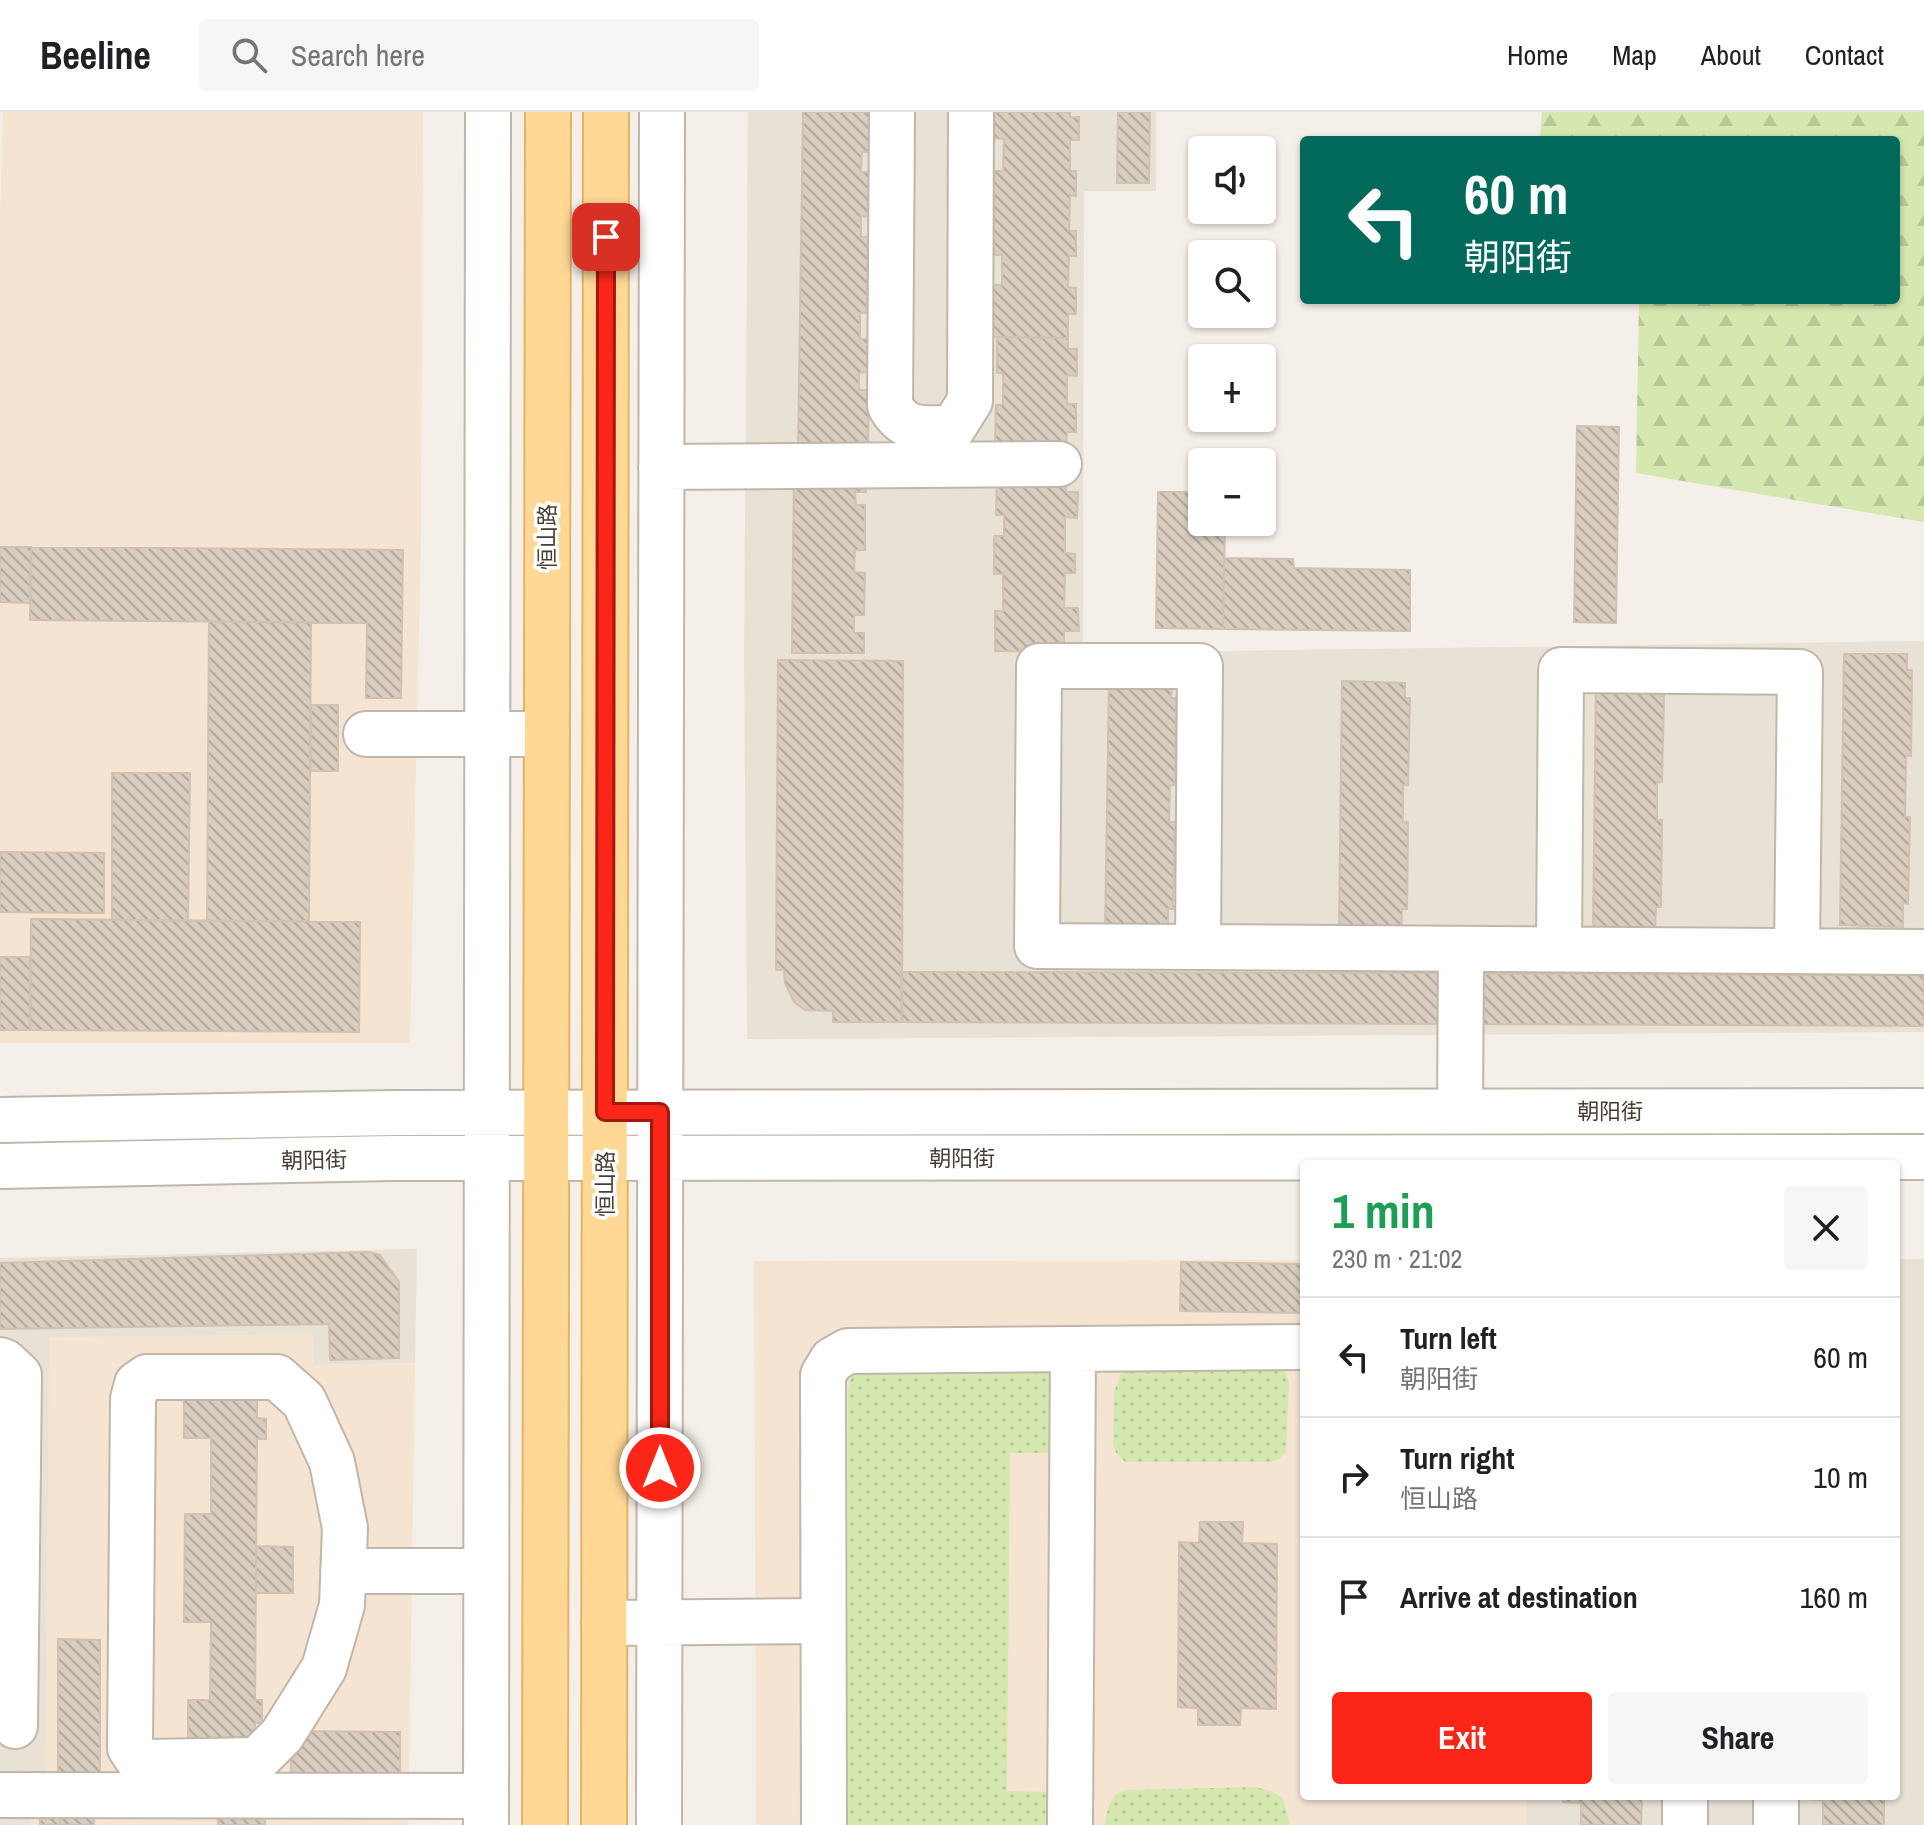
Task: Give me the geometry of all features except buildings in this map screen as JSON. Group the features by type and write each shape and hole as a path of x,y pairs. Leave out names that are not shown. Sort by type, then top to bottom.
{"main road":[{"name":"恒山路","path":"545,1825 548,112"},
{"name":"恒山路","path":"604,1825 606,112"}],"street":[{"path":"0,1795 486,1810 488,112"},
{"path":"659,1825 662,112"},
{"path":"892,112 890,406 898,420 923,428 953,428 970,401 971,112"},
{"path":"661,467 1059,464"},
{"path":"1198,947 1200,666 1039,666 1037,946 1924,952"},
{"path":"1559,949 1561,670 1752,671 1800,672 1797,951"},
{"path":"366,734 547,734"},
{"path":"1460,1111 1461,949"},
{"name":"朝阳街","path":"0,1120 605,1112 1924,1111"},
{"name":"朝阳街","path":"0,1166 487,1158 1723,1160 1924,1157"},
{"path":"824,1825 823,1375 832,1360 848,1351 1300,1347"},
{"path":"1070,1825 1073,1349"},
{"path":"0,1360 19,1375 15,1726"},
{"path":"147,1377 277,1377 304,1401 332,1462 345,1528 343,1571 342,1605 324,1668 282,1735 257,1760 149,1762 136,1757 130,1748 133,1399 137,1384 147,1377"},
{"path":"343,1571 486,1571"},
{"path":"604,1623 823,1621"},
{"path":"1685,1800 1685,1825"},
{"path":"1776,1800 1776,1825"}],"shaded area":[{"path":"3,112 423,112 421,541 410,1043 0,1043 0,214"},
{"path":"748,112 1156,112 1156,191 1084,191 1083,653 1924,641 1924,1032 747,1039 744,658"},
{"path":"417,1249 415,1363 313,1365 312,1334 45,1780 29,1781 29,1825 0,1825 0,1258"},
{"path":"1900,1259 1924,1259 1924,1825 1527,1825 1527,1800 1900,1800"},
{"path":"1300,1260 1300,1800 1527,1800 1527,1825 756,1825 754,1261"},
{"path":"312,1334 314,1365 415,1363 409,1783 45,1781 49,1337"},
{"path":"29,1812 408,1813 408,1825 29,1825"}],"green space":[{"path":"1542,112 1924,112 1924,522 1636,473 1639,304 1900,304 1900,136 1540,136"},
{"path":"1041,1365 1051,1375 1053,1453 1010,1453 1007,1791 1050,1792 1050,1825 848,1825 848,1388 852,1373"},
{"path":"1279,1368 1286,1373 1289,1382 1286,1452 1279,1459 1271,1462 1125,1462 1116,1453 1113,1443 1114,1393 1120,1375 1128,1370"},
{"path":"1255,1787 1283,1798 1290,1825 1105,1825 1112,1799 1126,1790"}],"route":[{"path":"606,237 605,1112 660,1112 660,1468"}]}
